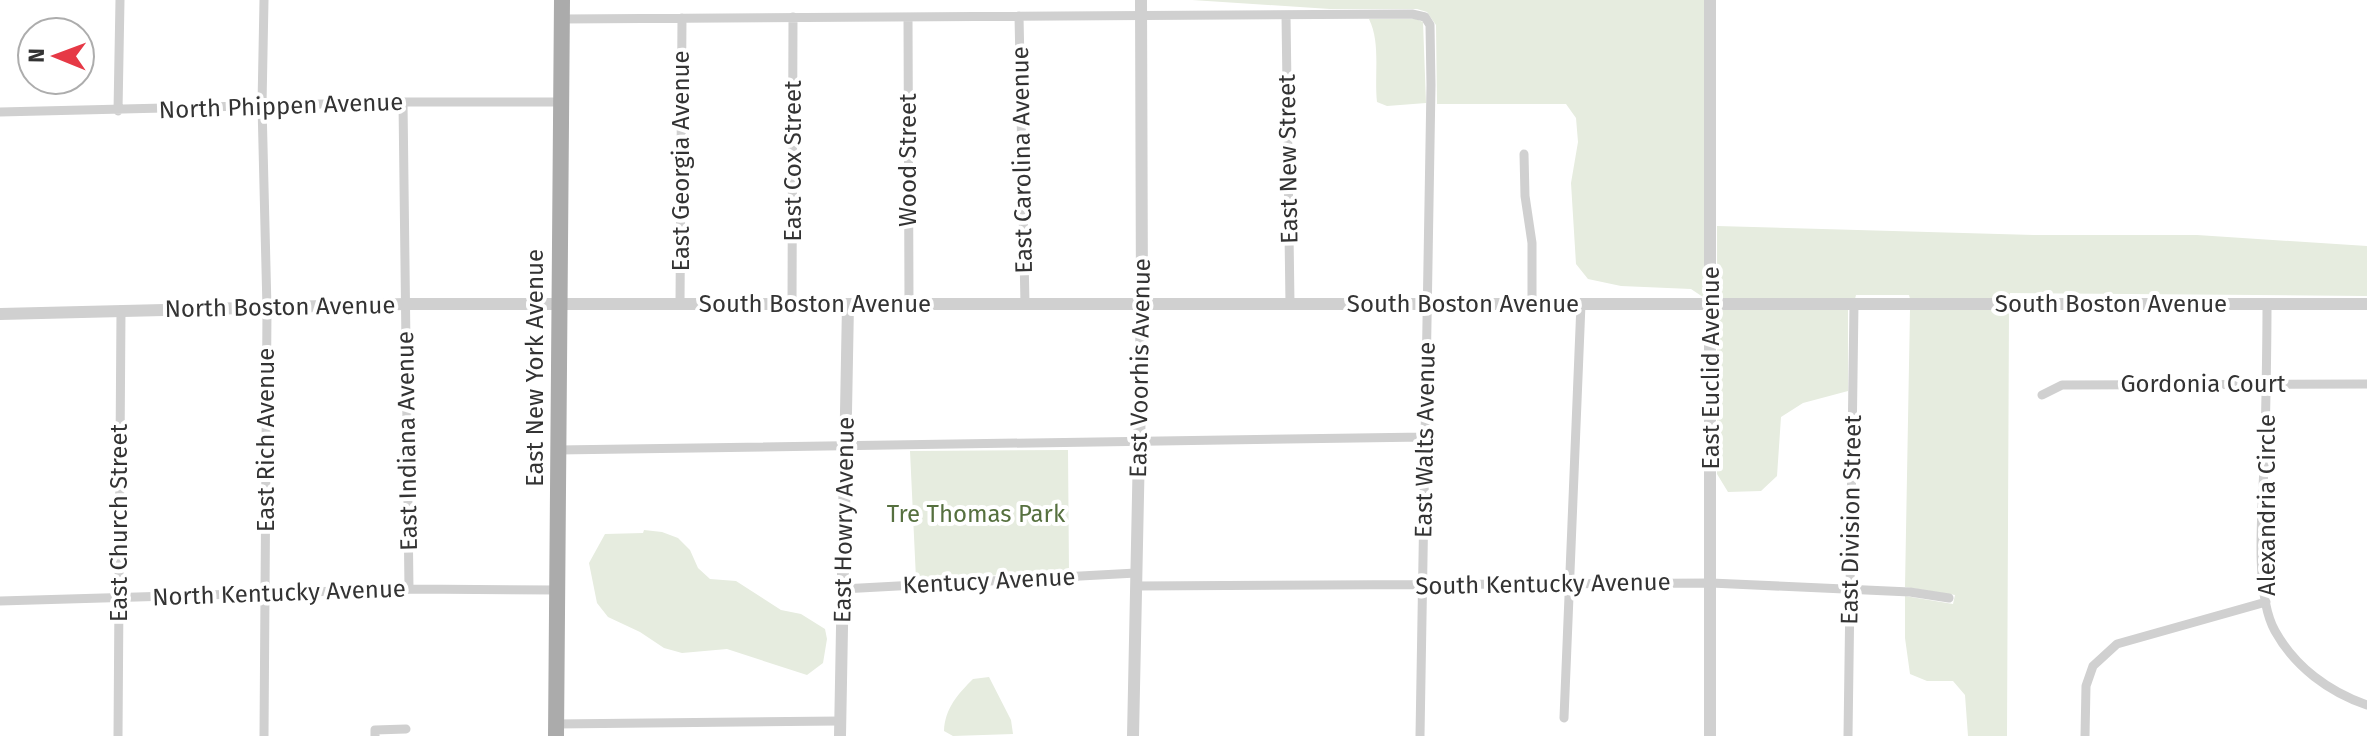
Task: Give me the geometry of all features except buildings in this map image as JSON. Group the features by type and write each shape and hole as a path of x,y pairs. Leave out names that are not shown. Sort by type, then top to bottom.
{"main road":[{"name":"East New York Avenue","path":"556,730 562,0"}],"street":[{"path":"118,111 120,0"},
{"name":"East Rich Avenue","path":"264,0 262,105 267,309 264,736"},
{"name":"East Voorhis Avenue","path":"1133,736 1142,304 1141,0"},
{"name":"East Euclid Avenue","path":"1710,0 1710,736"},
{"name":"East Walts Avenue","path":"1286,15 1412,14 1425,17 1430,25 1420,736"},
{"path":"562,19 1286,15"},
{"name":"East New Street","path":"1286,15 1290,304"},
{"name":"East Carolina Avenue","path":"1019,16 1025,304"},
{"name":"East Cox Street","path":"792,304 793,17"},
{"name":"Wood Street","path":"908,17 909,304"},
{"name":"East Georgia Avenue","path":"680,304 682,18"},
{"name":"North Phippen Avenue","path":"0,112 403,102 561,102"},
{"name":"East Indiana Avenue","path":"403,102 409,589"},
{"path":"1524,154 1525,196 1532,243 1532,304"},
{"name":"North Boston Avenue","path":"0,314 406,304 560,304"},
{"name":"South Boston Avenue","path":"560,304 2367,304"},
{"name":"East Howry Avenue","path":"840,736 848,304"},
{"path":"1564,718 1581,304"},
{"name":"East Division Street","path":"1848,736 1854,304"},
{"name":"Alexandria Circle","path":"2267,304 2262,558 2266,602 2274,630 2306,671 2342,697 2367,705"},
{"name":"East Church Street","path":"118,736 121,310"},
{"name":"Gordonia Court","path":"2042,395 2062,385 2367,384"},
{"path":"558,450 1425,437"},
{"name":"South Kentucky Avenue","path":"1136,580 1423,586 1711,583 1910,592 1949,598"},
{"name":"Kentucy Avenue","path":"842,589 1136,580"},
{"name":"North Kentucky Avenue","path":"0,601 409,589 557,590"},
{"path":"2085,736 2086,686 2093,666 2117,644 2266,602"},
{"path":"556,730 840,721"},
{"path":"375,736 375,730 406,729"}],"green space":[{"path":"1192,0 1705,0 1706,299 1691,289 1621,286 1588,279 1576,264 1571,183 1578,142 1576,118 1566,104 1437,104 1436,25 1427,12 1417,9 1330,9"},
{"path":"1369,19 1416,19 1423,22 1426,103 1387,106 1377,102 1376,49"},
{"path":"1717,226 2034,235 2197,235 2367,246 2367,296 2010,293 2009,299 1910,299 1909,295 1856,295 1855,299 1717,299"},
{"path":"1717,309 1848,309 1848,391 1803,403 1781,417 1777,476 1761,491 1728,492 1717,474"},
{"path":"1910,309 2009,309 2007,736 1968,736 1965,695 1953,681 1927,681 1910,674 1905,638 1905,596 1953,604 1955,595 1905,587"},
{"name":"Tre Thomas Park","path":"1068,450 1069,572 916,579 910,451"},
{"path":"644,530 678,538 690,550 698,568 710,579 736,581 781,610 801,614 825,629 827,639 823,663 807,675 727,649 682,653 664,648 608,617 597,603 589,563 605,534 643,533"},
{"path":"989,677 1011,720 1013,734 953,736 944,731 950,708 962,690 973,679"}]}
